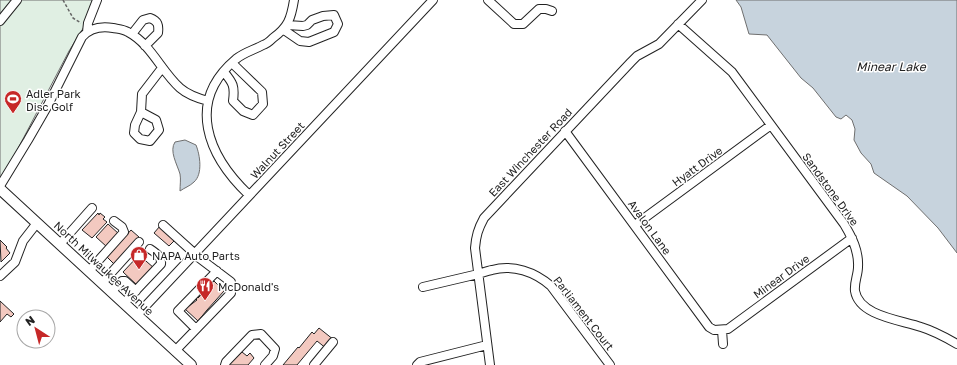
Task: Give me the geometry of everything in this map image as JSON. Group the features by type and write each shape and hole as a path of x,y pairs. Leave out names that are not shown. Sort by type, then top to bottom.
{"main road":[{"name":"North Milwaukee Avenue","path":"0,189 191,365"}],"street":[{"path":"0,20 17,0"},
{"path":"87,32 88,23 97,0"},
{"path":"249,195 227,170 210,140 207,120 208,101 220,76 232,63 246,52 266,45 286,28 292,15 294,0"},
{"name":"Walnut Street","path":"137,315 433,0"},
{"path":"488,0 514,24 523,24 539,9 552,11"},
{"name":"East Winchester Road","path":"490,365 475,248 476,235 484,218 637,56 659,44 702,0"},
{"path":"334,14 338,24 334,32 309,42 300,41 286,28 307,25 312,20 334,14"},
{"path":"132,34 143,20 150,18 155,20 158,26 158,33 145,46"},
{"name":"Sandstone Drive","path":"678,24 732,72 844,224 852,238 857,254 858,267 854,283 855,290 857,297 865,307 876,313 946,337 957,344"},
{"path":"0,186 47,107 82,37 93,29 107,27 126,31 132,34 139,39 167,75 181,89 194,97 208,101"},
{"path":"224,72 233,82 233,101 243,111 253,115 263,104 262,92 232,63"},
{"path":"141,112 142,94 162,68"},
{"name":"Hyatt Drive","path":"635,225 771,125"},
{"name":"Avalon Lane","path":"565,131 709,327 714,330 722,330"},
{"path":"60,244 92,208"},
{"path":"89,271 124,232 122,227 114,221"},
{"path":"0,276 15,262 23,241 37,223"},
{"path":"163,226 194,254 231,282 231,294 175,351"},
{"name":"Minear Drive","path":"722,330 728,329 852,238"},
{"path":"102,283 139,242"},
{"path":"124,303 161,264 162,260 150,249"},
{"name":"Parliament Court","path":"423,287 493,269 521,269 542,278 551,286 610,365"},
{"path":"196,329 178,312 217,271"},
{"path":"111,292 122,281 125,281 136,291"},
{"path":"722,330 723,344"},
{"path":"225,365 226,362 252,335 261,334 275,349 273,356 265,365"},
{"path":"314,365 333,342"},
{"path":"417,365 420,362 487,345"}],"green space":[{"name":"Adler Park Disc Golf","path":"0,0 96,0 87,22 69,51 2,179 0,177"}],"water":[{"name":"Minear Lake","path":"736,0 957,0 957,253 938,228 907,196 874,173 871,164 861,153 854,140 855,129 852,120 846,115 841,119 836,117 813,88 801,78 767,35 749,34 741,7"},
{"path":"185,140 196,145 199,154 200,169 197,179 191,185 180,191 180,174 174,158 173,146 175,142"}],"building":[{"path":"98,213 99,215 100,213 105,217 103,219 107,222 92,238 82,230"},
{"path":"108,224 119,234 107,247 96,237"},
{"path":"160,226 175,240 169,246 154,233"},
{"path":"131,230 139,237 114,264 107,257"},
{"path":"0,240 7,247 6,248 10,253 1,262"},
{"name":"NAPA Auto Parts","path":"139,255 154,268 138,286 123,272"},
{"name":"McDonald's","path":"214,281 224,291 198,321 185,309 197,300 197,297 198,298"},
{"path":"0,301 14,314 11,317 7,314 0,322"},
{"path":"319,328 334,340 327,349 317,341 297,365 283,365 312,332 314,334"},
{"path":"242,352 247,356 250,353 254,358 248,365 229,365"}],"place":[{"name":"Adler Park Disc Golf","path":"13,114"},
{"name":"NAPA Auto Parts","path":"139,270"},
{"name":"McDonald's","path":"205,301"}]}
